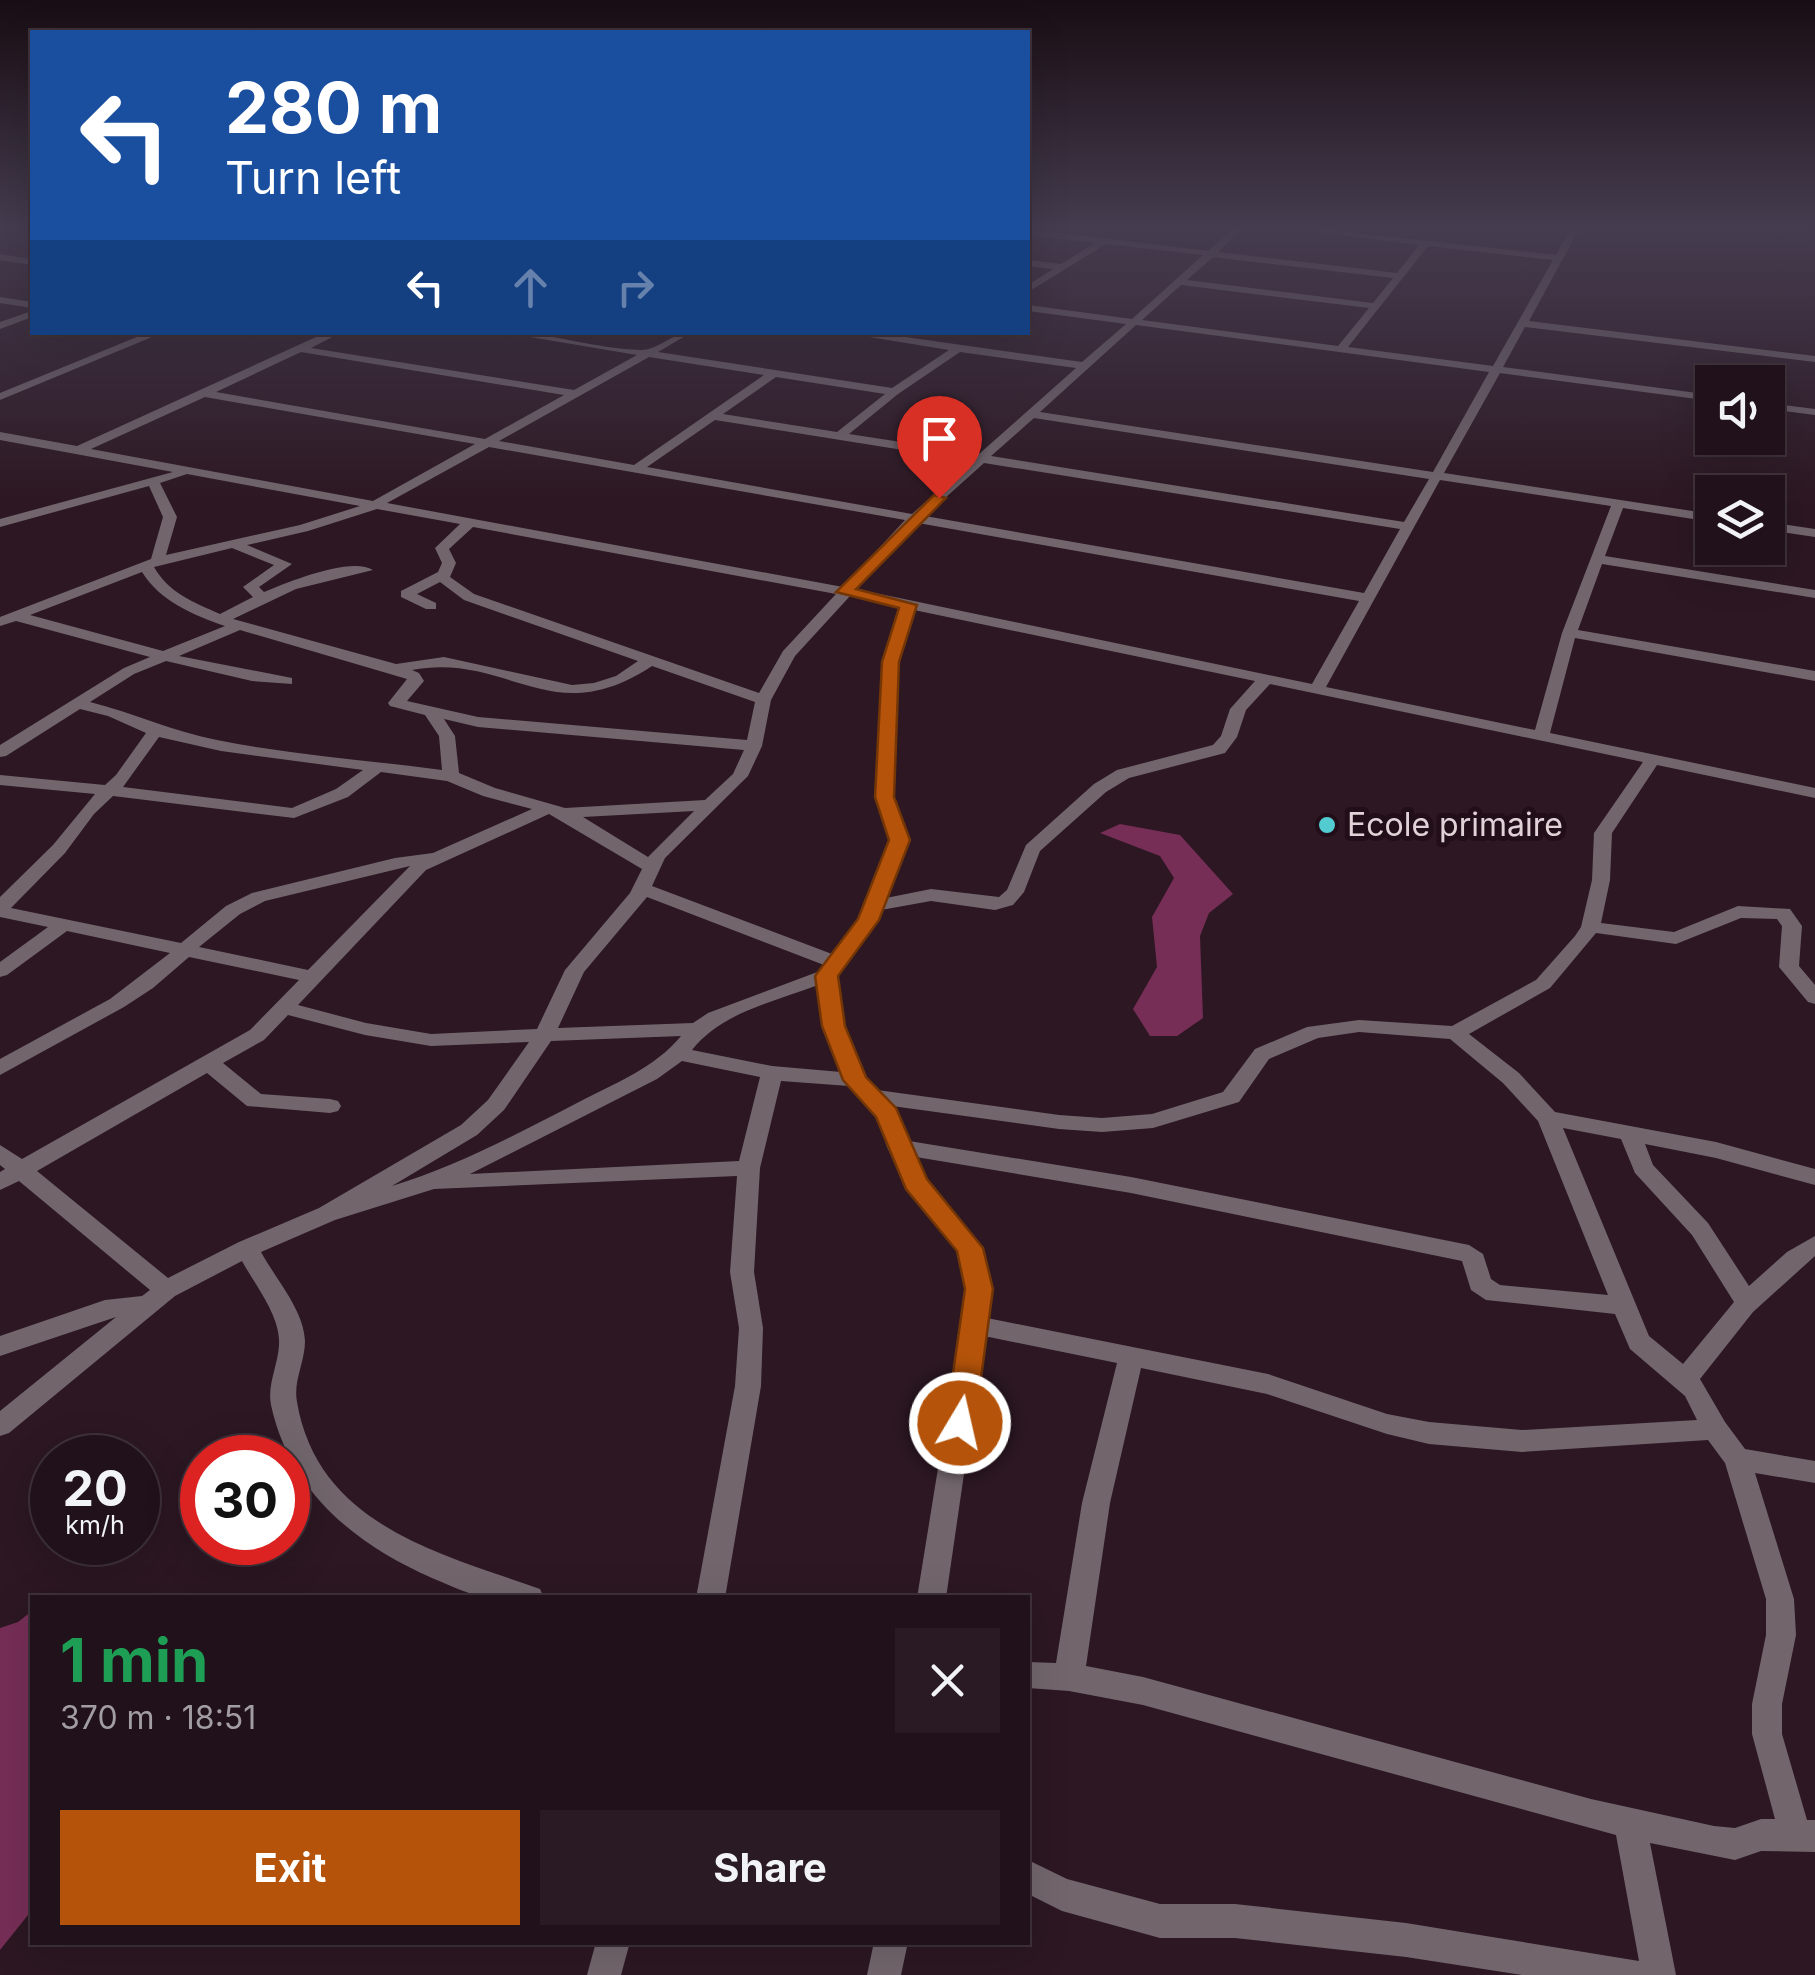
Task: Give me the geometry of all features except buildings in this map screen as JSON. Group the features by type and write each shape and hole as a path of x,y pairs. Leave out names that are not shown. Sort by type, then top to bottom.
{"street":[{"path":"1128,321 1695,396"},
{"path":"1341,350 1364,321"},
{"path":"327,1214 482,1119 543,1038 574,970 643,889 650,866 740,776 754,746 763,700 788,654 915,518 1134,322"},
{"path":"1317,689 1522,322 1815,359"},
{"path":"0,397 152,335"},
{"path":"78,450 331,335"},
{"path":"526,335 894,392"},
{"path":"8,619 151,564 371,506 682,335"},
{"path":"864,335 1085,366"},
{"path":"841,435 956,349"},
{"path":"300,350 577,394"},
{"path":"636,470 775,373"},
{"path":"204,394 1368,598"},
{"path":"1785,408 1815,412"},
{"path":"1031,414 1695,515"},
{"path":"714,416 1407,526"},
{"path":"0,436 844,592 1650,762 1815,793"},
{"path":"0,523 189,471"},
{"path":"153,481 170,517 151,564 149,580 158,589 221,619 396,668 417,679 396,703 478,722 754,746"},
{"path":"1541,738 1569,633 1619,503"},
{"path":"431,606 406,594 442,576 450,564 442,545 468,524"},
{"path":"1785,529 1815,533"},
{"path":"233,544 284,564 250,587 262,597"},
{"path":"1597,559 1815,594"},
{"path":"221,619 262,597 336,571 366,570"},
{"path":"442,576 469,597 763,700"},
{"path":"0,1426 166,1290 246,1248 327,1214 424,1184 492,1156 577,1114 678,1054 698,1030 732,1009 832,969 858,937 900,840 884,797 891,662 908,605"},
{"path":"8,619 98,636 243,676 287,681"},
{"path":"0,752 75,703 161,656 240,625"},
{"path":"1569,633 1815,676"},
{"path":"396,668 446,662 572,692 623,680 649,660"},
{"path":"874,906 931,895 994,904 1006,901 1015,892 1032,848 1100,788 1123,774 1220,749 1229,737 1238,708 1266,679"},
{"path":"75,703 114,713 155,731 241,749 319,756 375,769 451,776 555,811 650,866"},
{"path":"433,714 447,736 451,776"},
{"path":"0,909 36,874 82,816 130,770 155,731"},
{"path":"875,1097 1074,1123 1153,1121 1231,1097 1262,1054 1314,1032 1359,1026 1454,1033 1543,984 1591,927 1602,880 1603,833 1650,762"},
{"path":"0,780 294,813 342,793 375,769"},
{"path":"0,1068 124,999 232,911 261,895 379,864 432,857 555,811 707,806"},
{"path":"10,1176 256,1035 410,874 432,857"},
{"path":"643,889 832,969"},
{"path":"0,909 312,977"},
{"path":"1591,927 1676,938 1738,912 1780,912 1792,926 1789,967 1815,998"},
{"path":"0,970 64,924"},
{"path":"832,969 833,1026 855,1080 888,1114 916,1183 970,1248 979,1289 931,1595"},
{"path":"283,1007 410,1038 543,1038 698,1030"},
{"path":"1030,1674 1143,1691 1630,1824 1714,1842 1735,1844 1761,1834 1806,1835 1773,1764 1767,1704 1781,1635 1780,1599 1736,1459 1715,1429 1702,1398 1686,1379 1644,1349 1622,1306 1548,1118 1511,1078 1454,1033"},
{"path":"678,1054 772,1074 855,1080"},
{"path":"209,1064 255,1101 330,1106"},
{"path":"711,1595 748,1386 751,1328 742,1272 749,1168 772,1074"},
{"path":"1548,1118 1716,1150 1815,1178"},
{"path":"1630,1134 1643,1168 1666,1198 1700,1229 1747,1304"},
{"path":"898,1146 1131,1184 1388,1235 1469,1254 1475,1260 1480,1284 1495,1294 1622,1306"},
{"path":"0,1153 10,1176 166,1290"},
{"path":"424,1184 749,1168"},
{"path":"1686,1379 1728,1320 1792,1260 1815,1244"},
{"path":"246,1248 288,1324 291,1355 282,1392 288,1417 310,1465 337,1508 358,1526 406,1552 454,1574 520,1595"},
{"path":"0,1346 105,1309 145,1306"},
{"path":"975,1326 1268,1384 1410,1430 1522,1441 1715,1429"},
{"path":"1069,1677 1096,1503 1131,1356"},
{"path":"1736,1459 1815,1472"},
{"path":"1630,1824 1659,1975"},
{"path":"1030,1877 1062,1894 1160,1921 1236,1921 1406,1940 1632,1975"},
{"path":"604,1975 612,1945"},
{"path":"884,1975 891,1945"}],"shaded area":[{"path":"1120,824 1180,835 1233,894 1209,913 1200,936 1203,1018 1177,1036 1150,1036 1133,1009 1157,967 1152,917 1174,878 1160,856 1100,833"},
{"path":"30,1613 30,1912 0,1950 0,1628"}],"place":[{"name":"Ecole primaire","path":"1327,825"}],"route":[{"path":"939,498 844,592 908,605 891,662 884,797 900,840 868,920 826,976 833,1026 855,1080 888,1114 916,1183 970,1248 979,1289 960,1423"}]}
